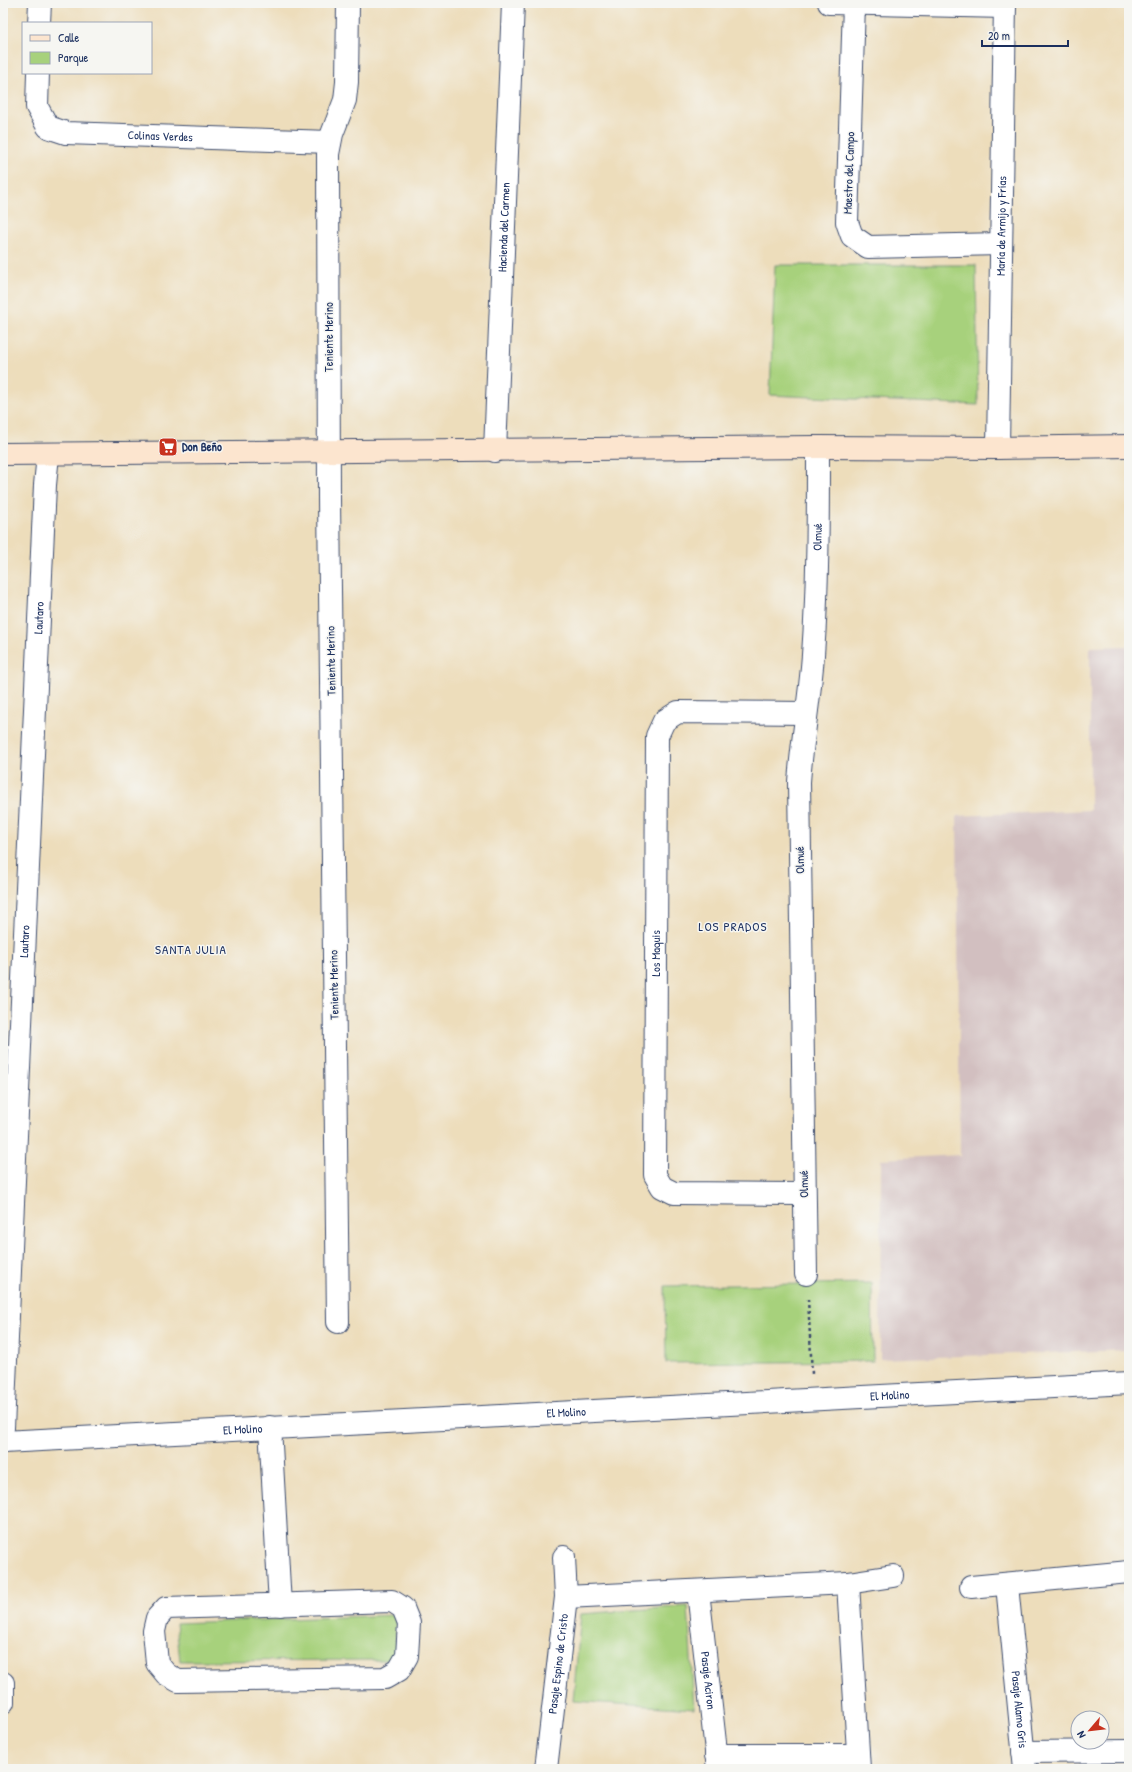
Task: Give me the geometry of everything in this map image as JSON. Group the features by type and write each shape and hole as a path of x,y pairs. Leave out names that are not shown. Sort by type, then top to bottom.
{"main road":[{"path":"3,454 48,455 818,447 998,448 1129,446"}],"street":[{"path":"39,22 40,3"},
{"name":"Teniente Merino","path":"338,1322 329,452 328,154 330,142 345,100 347,82 348,3"},
{"name":"Hacienda del Carmen","path":"495,451 513,3"},
{"path":"829,3 1005,5"},
{"name":"Maestro del Campo","path":"854,4 847,222 852,236 868,247 1001,244"},
{"name":"María de Armijo y Frías","path":"998,448 1005,5"},
{"name":"Colinas Verdes","path":"38,74 37,107 48,127 66,133 330,142"},
{"name":"Olmué","path":"806,1274 798,782 813,656 816,601 818,447"},
{"name":"Lautaro","path":"3,1428 44,485 48,455"},
{"name":"Los Maquis","path":"804,1194 674,1193 662,1187 655,1175 656,744 657,736 664,721 678,712 806,713"},
{"name":"El Molino","path":"3,1442 1129,1383"},
{"path":"270,1427 280,1605"},
{"name":"Pasaje Espino de Cristo","path":"546,1769 566,1597 564,1557"},
{"path":"971,1587 1007,1585 1129,1572"},
{"path":"566,1597 848,1583 893,1576"},
{"path":"717,1762 859,1762 848,1583"},
{"name":"Pasaje Alamo Gris","path":"1007,1585 1024,1760 1129,1751"},
{"name":"Pasaje Aciron","path":"698,1591 717,1762"},
{"path":"392,1601 403,1608 409,1623 408,1656 399,1670 385,1678 178,1682 166,1674 157,1663 154,1630 158,1618 166,1608 280,1605 392,1601"},
{"path":"3,1683 3,1702"}],"path":[{"path":"806,1274 814,1400"}],"shaded area":[{"path":"1129,646 1129,1350 880,1359 881,1159 960,1155 957,816 1090,810 1090,647"}],"green space":[{"path":"775,265 976,265 978,405 770,395"},
{"path":"872,1283 873,1361 666,1363 665,1286"},
{"path":"688,1606 694,1709 573,1701 581,1614"},
{"path":"396,1615 395,1660 180,1661 176,1623"},
{"path":"852,1762 853,1769 734,1769 734,1764"}],"place":[{"name":"Don Beño","path":"168,447"}],"district":[{"name":"LOS PRADOS","path":"733,926"},
{"name":"SANTA JULIA","path":"191,949"}]}
